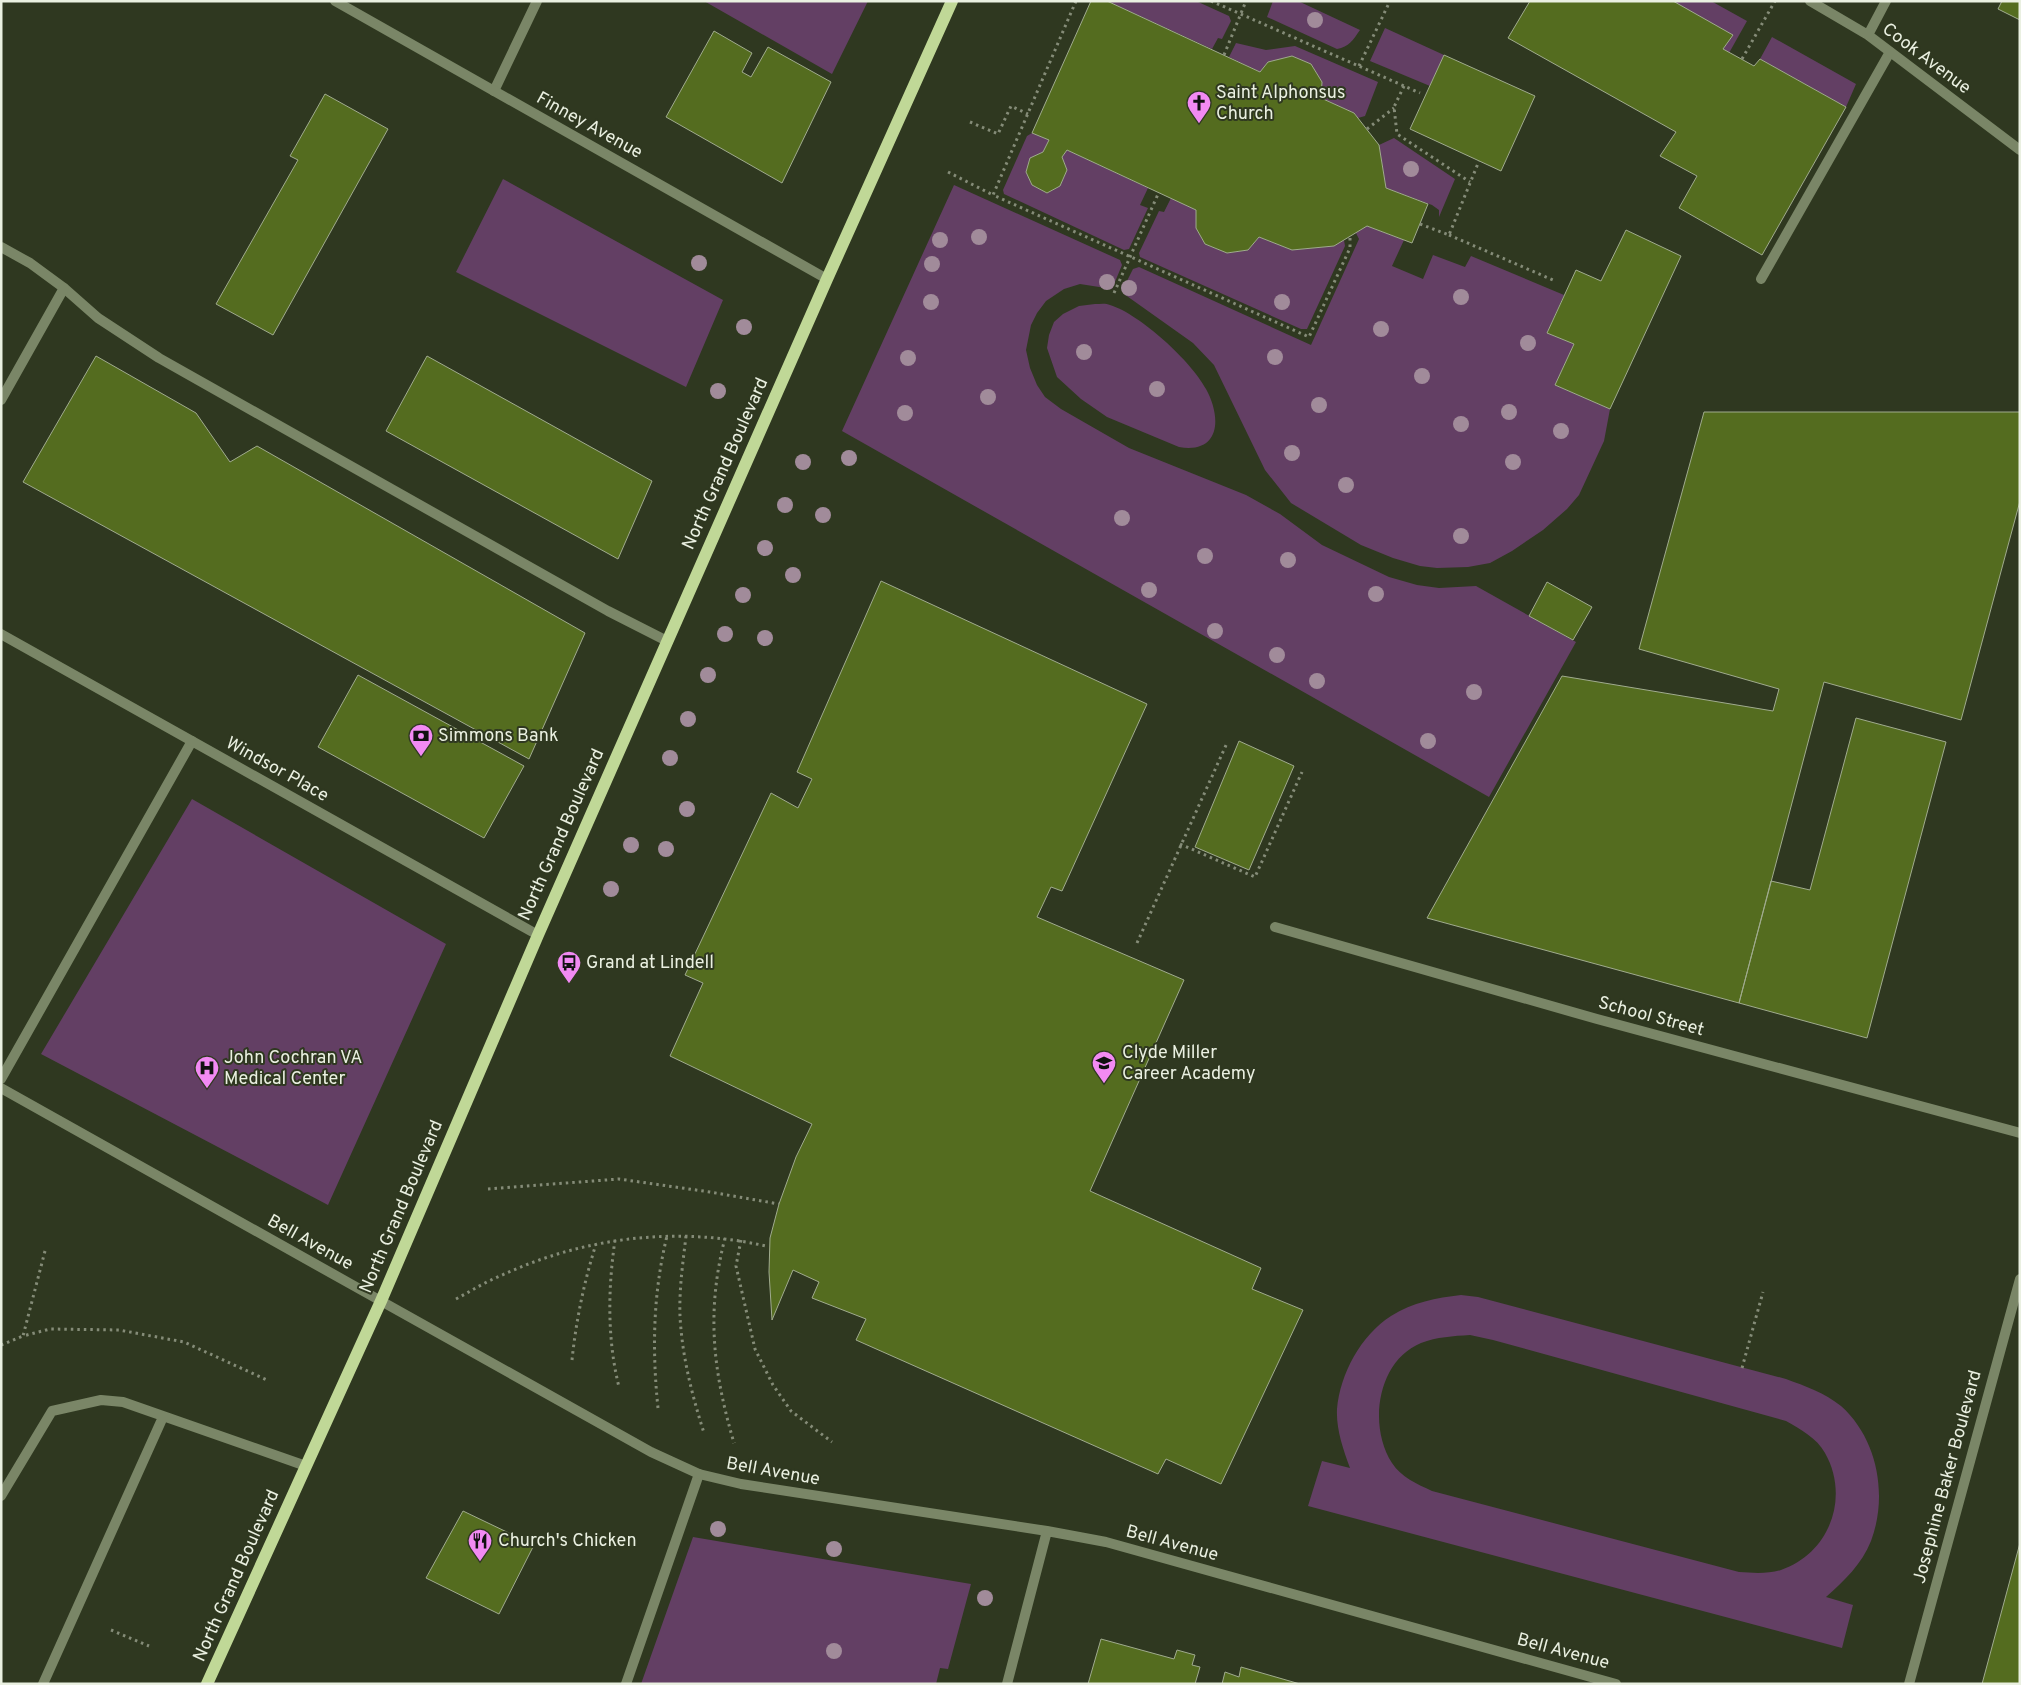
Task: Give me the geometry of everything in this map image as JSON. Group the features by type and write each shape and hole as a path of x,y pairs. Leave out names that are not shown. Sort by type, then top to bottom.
{"main road":[{"name":"North Grand Boulevard","path":"207,1684 381,1301 538,934 827,279 952,1"}],"street":[{"name":"Finney Avenue","path":"335,1 827,279"},
{"path":"494,91 538,1"},
{"name":"Cook Avenue","path":"1810,1 1868,35 2019,149"},
{"path":"1868,35 1886,1"},
{"path":"1761,279 1890,52"},
{"path":"1,247 30,263 64,288 98,318 159,358 608,611 667,641"},
{"path":"1,400 64,288"},
{"name":"Windsor Place","path":"1,634 538,934"},
{"path":"1,1079 192,741"},
{"name":"School Street","path":"1275,927 1597,1019 2020,1133"},
{"name":"Bell Avenue","path":"1,1088 650,1452 699,1474 751,1486 1047,1531 1106,1542 1616,1684"},
{"name":"Josephine Baker Boulevard","path":"1909,1684 2020,1279"},
{"path":"1,1496 52,1412 101,1400 123,1402 306,1466"},
{"path":"42,1684 163,1417"},
{"path":"626,1684 699,1474"},
{"path":"1007,1684 1047,1531"}],"path":[{"path":"993,195 1076,1"},
{"path":"1210,1 1420,93"},
{"path":"1224,55 1246,1"},
{"path":"1359,66 1390,1"},
{"path":"1742,60 1775,1"},
{"path":"1367,129 1394,107 1404,86"},
{"path":"970,122 998,134 1010,106 1028,114"},
{"path":"1394,107 1396,134 1470,182"},
{"path":"1449,235 1479,161"},
{"path":"948,172 993,195 1130,258 1309,337 1350,248 1350,236"},
{"path":"1114,293 1159,192"},
{"path":"1420,224 1553,280"},
{"path":"1137,943 1227,743"},
{"path":"1180,844 1255,877 1302,772"},
{"path":"488,1189 618,1179 779,1204"},
{"path":"658,1408 654,1375 655,1318 660,1263 667,1236"},
{"path":"686,1236 681,1279 680,1317 694,1400 704,1433"},
{"path":"456,1299 499,1276 544,1258 596,1243 615,1240 686,1236 726,1238 766,1246"},
{"path":"726,1238 718,1268 714,1301 714,1340 724,1408 734,1443"},
{"path":"615,1240 610,1270 609,1300 618,1387"},
{"path":"741,1240 736,1266 755,1349 773,1385 791,1411 832,1442"},
{"path":"572,1360 575,1327 596,1243"},
{"path":"23,1336 45,1251"},
{"path":"1742,1368 1763,1292"},
{"path":"1,1345 23,1336 50,1329 119,1330 184,1342 267,1380"},
{"path":"111,1630 149,1646"}],"shaded area":[{"path":"704,1 868,1 832,74"},
{"path":"1107,1 1196,1 1229,16 1231,21 1222,39 1218,38 1212,49"},
{"path":"1273,1 1298,1 1360,30 1348,45 1337,49 1267,17"},
{"path":"1673,1 1711,1 1747,21 1729,53 1723,49 1732,36"},
{"path":"1385,28 1444,55 1430,86 1370,61"},
{"path":"1772,37 1856,84 1846,107 1760,59"},
{"path":"1236,43 1266,50 1295,46 1378,82 1365,116 1358,118 1354,113 1321,98 1322,82 1311,64 1292,56 1268,62 1260,72 1229,57"},
{"path":"1032,133 1049,140 1043,152 1030,159 1026,172 1032,185 1047,193 1060,186 1067,170 1062,157 1067,150 1148,188 1140,205 1148,208 1129,249 1124,250 1004,194 1003,190 1027,136"},
{"path":"1394,138 1455,179 1439,217 1439,210 1432,205 1386,188 1379,145"},
{"path":"503,179 723,300 686,387 456,272"},
{"path":"954,185 1120,260 1122,265 1112,289 1080,284 1064,289 1046,301 1031,325 1026,350 1030,368 1037,385 1045,397 1061,409 1129,448 1246,495 1280,514 1322,545 1389,577 1417,585 1439,588 1476,586 1576,642 1489,797 842,431"},
{"path":"1171,198 1196,210 1196,228 1205,244 1227,253 1248,250 1259,237 1292,250 1334,246 1344,240 1345,246 1307,329 1301,329 1140,257 1139,253 1159,211 1164,212"},
{"path":"1367,226 1404,240 1392,266 1423,279 1433,255 1465,267 1471,256 1564,295 1547,333 1574,344 1555,385 1610,409 1604,441 1579,495 1567,509 1543,530 1490,563 1468,567 1437,568 1420,566 1393,558 1361,545 1291,503 1265,470 1214,365 1193,343 1124,294 1123,289 1133,269 1139,267 1311,345 1359,239 1356,233"},
{"path":"1108,304 1136,318 1164,340 1199,378 1211,400 1215,422 1214,432 1203,445 1193,448 1179,447 1107,417 1081,399 1057,377 1047,348 1054,322 1063,314 1079,306"},
{"path":"192,799 446,944 328,1205 41,1054"},
{"path":"1461,1295 1478,1297 1786,1379 1808,1387 1841,1406 1854,1419 1864,1435 1871,1451 1879,1487 1879,1506 1871,1541 1863,1557 1852,1572 1826,1597 1853,1605 1842,1648 1308,1506 1322,1461 1350,1468 1339,1431 1337,1409 1342,1382 1354,1356 1380,1324 1399,1311 1425,1301","holes":["1470,1335 1786,1421 1797,1427 1813,1438 1822,1448 1832,1470 1836,1487 1835,1505 1831,1522 1823,1537 1812,1551 1798,1562 1781,1570 1766,1573 1739,1572 1432,1491 1410,1480 1392,1463 1380,1431 1381,1396 1386,1379 1395,1364 1406,1352 1421,1343 1451,1336"]},
{"path":"693,1537 971,1584 948,1669 940,1668 936,1684 641,1684"}],"building":[{"name":"Saint Alphonsus Church","path":"1091,1 1107,1 1260,72 1268,62 1292,56 1311,64 1322,82 1321,98 1354,113 1379,145 1386,188 1428,204 1412,243 1367,226 1334,246 1292,250 1259,237 1248,250 1227,253 1205,244 1196,228 1196,210 1067,150 1062,157 1067,170 1060,186 1047,193 1032,185 1026,172 1030,158 1043,152 1049,140 1032,133"},
{"path":"1530,1 1673,1 1733,35 1723,49 1754,66 1760,59 1846,107 1762,255 1679,208 1697,176 1660,156 1676,132 1508,38"},
{"path":"2002,1 2020,1 2020,20 1998,9"},
{"path":"714,31 752,53 742,72 751,77 768,47 831,82 782,183 666,117"},
{"path":"1444,55 1535,96 1501,171 1410,129"},
{"path":"325,94 388,129 273,335 216,304 298,160 290,156"},
{"path":"1626,230 1681,256 1610,409 1555,385 1574,344 1547,333 1576,270 1601,281"},
{"path":"96,356 196,413 230,462 257,446 585,633 529,759 23,482"},
{"path":"427,356 652,481 618,559 386,431"},
{"path":"1704,412 2020,412 2020,501 1961,720 1824,682 1739,1003 1427,918 1562,676 1773,711 1779,689 1639,649"},
{"name":"Clyde Miller Career Academy","path":"881,581 1147,704 1062,891 1051,887 1037,917 1184,980 1090,1191 1261,1268 1252,1289 1303,1310 1221,1484 1166,1459 1158,1474 856,1340 866,1319 812,1298 819,1282 793,1270 772,1320 769,1272 770,1238 779,1204 796,1157 812,1124 670,1056 703,983 685,975 771,793 798,808 812,779 797,772"},
{"path":"1547,582 1592,607 1573,640 1529,616"},
{"name":"Simmons Bank","path":"358,675 524,766 484,838 318,747"},
{"path":"1856,718 1946,742 1867,1038 1739,1003 1771,881 1810,890"},
{"path":"1239,741 1294,766 1249,870 1195,847"},
{"name":"Church's Chicken","path":"463,1511 534,1545 499,1614 426,1578"},
{"path":"2020,1543 2020,1684 1982,1684"},
{"path":"1101,1639 1174,1659 1177,1650 1195,1655 1192,1665 1200,1667 1195,1684 1088,1684"},
{"path":"1241,1667 1300,1684 1222,1684 1225,1672 1239,1677"}],"place":[{"name":"Saint Alphonsus Church","path":"1199,124"},
{"name":"Simmons Bank","path":"421,757"},
{"name":"Grand at Lindell","path":"569,984"},
{"name":"Clyde Miller Career Academy","path":"1104,1084"},
{"name":"John Cochran VA Medical Center","path":"207,1089"},
{"name":"Church's Chicken","path":"480,1562"}]}
